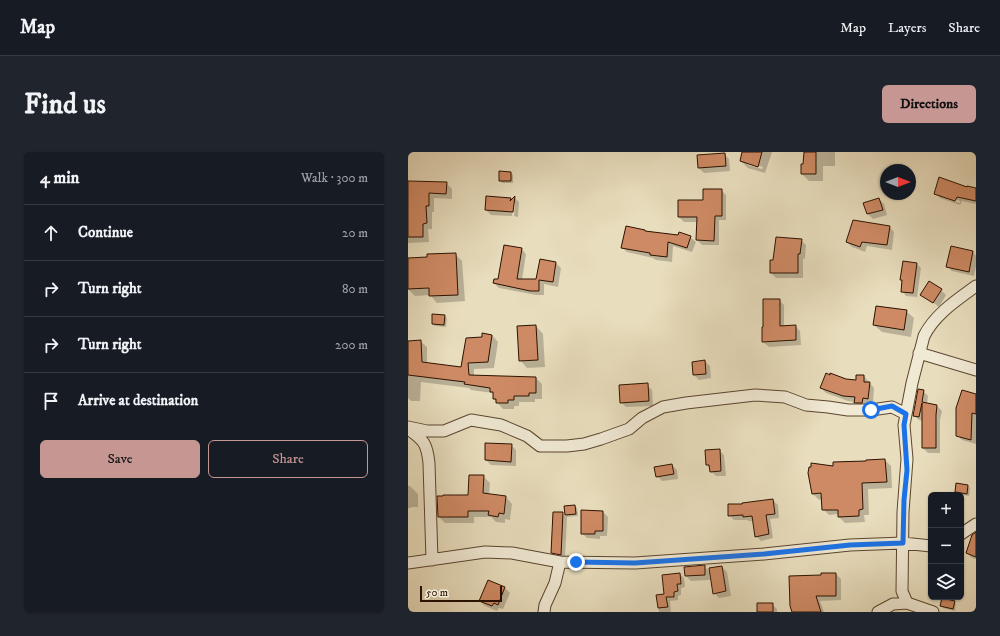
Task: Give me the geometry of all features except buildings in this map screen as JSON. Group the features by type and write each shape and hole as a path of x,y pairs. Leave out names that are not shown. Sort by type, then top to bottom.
{"street":[{"path":"878,612 893,604 902,591 904,500 907,470 904,425 919,352 924,336 932,321 976,286"},
{"path":"919,352 976,370"},
{"path":"408,428 427,431 444,431 471,420 501,425 528,436 540,446 567,446 590,443 629,429 642,418 663,407 755,395 784,397 806,405 828,406 848,410 871,410 892,406 906,414"},
{"path":"408,428 421,438 428,450 430,463 432,560"},
{"path":"964,532 976,524"},
{"path":"408,563 485,552 512,553 560,562 635,563 764,554 850,545 903,543 928,546"},
{"path":"544,612 545,605 555,583 560,562"},
{"path":"902,591 914,607"},
{"path":"893,604 914,607 932,612"}],"route":[{"path":"576,562 635,563 764,554 850,545 903,543 902,531 907,470 904,440 906,414 892,406 871,410"}]}
